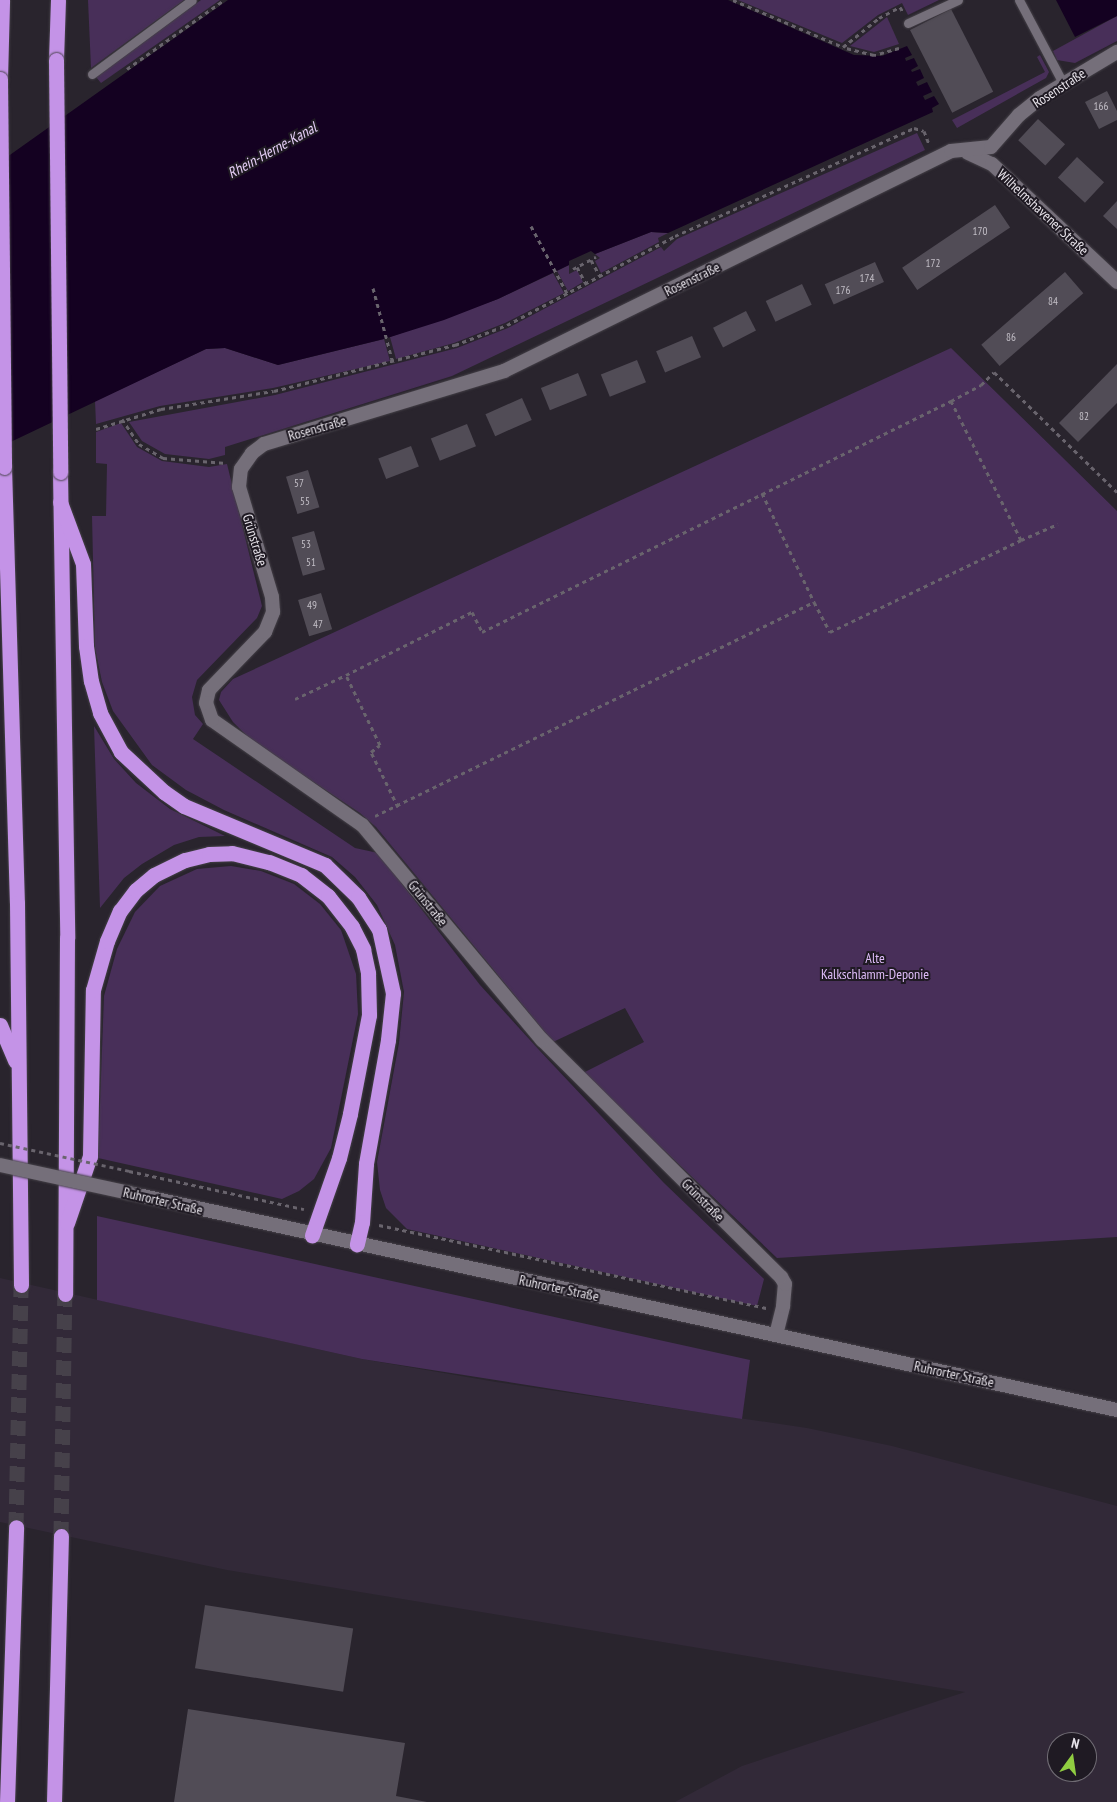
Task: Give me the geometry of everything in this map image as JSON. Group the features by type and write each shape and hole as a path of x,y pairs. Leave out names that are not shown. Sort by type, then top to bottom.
{"highway":[{"path":"2,0 0,79 4,467 17,903 21,1286"},
{"path":"58,0 56,60 60,502 67,938 67,1223 65,1294"},
{"path":"0,482 4,467"},
{"path":"60,502 84,564 86,646 91,681 100,713 121,752 164,792 184,806 325,865 358,898 379,929 393,993 388,1040 366,1164 362,1222 357,1244"},
{"path":"67,1223 90,1156 93,990 107,942 120,911 136,890 154,875 185,860 209,854 232,854 269,862 301,875 328,896 352,927 363,948 368,973 369,1015 339,1158 318,1212 312,1235"},
{"path":"0,1024 19,1070"},
{"path":"7,1802 16,1527"},
{"path":"54,1802 61,1536"}],"street":[{"name":"Rosenstraße","path":"244,463 264,444 504,371 950,151 991,146 1019,115 1063,83 1117,52"},
{"name":"Wilhelmshavener Straße","path":"962,151 979,156 992,164 1117,282"},
{"name":"Grünstraße","path":"244,463 239,487 272,597 272,617 265,632 209,690 206,708 212,720 222,730 362,825 542,1040 781,1277 784,1284 784,1306 776,1335"},
{"name":"Ruhrorter Straße","path":"0,1165 312,1235 1117,1410"}],"lane":[{"path":"92,74 192,0"},
{"path":"908,24 958,0"},
{"path":"1020,0 1063,83"}],"path":[{"path":"119,74 224,0"},
{"path":"733,0 843,47 874,55 899,48"},
{"path":"843,47 879,18 896,9"},
{"path":"96,429 122,419 161,409 274,391 393,362 507,325 675,236 914,128 924,131 935,158"},
{"path":"531,226 567,293"},
{"path":"572,269 596,257"},
{"path":"591,260 600,276"},
{"path":"578,267 586,284"},
{"path":"373,288 393,362"},
{"path":"295,699 472,612 482,632 951,401 980,385 994,372 1117,492"},
{"path":"951,401 1020,540"},
{"path":"122,419 139,444 163,458 209,464 244,463"},
{"path":"762,493 830,632 1020,540 1058,524"},
{"path":"362,825 814,602"},
{"path":"346,674 380,745 371,752 398,806"},
{"path":"0,1143 318,1212"},
{"path":"362,1222 762,1309 784,1306"}],"shaded area":[{"path":"0,1278 362,1359 496,1382 807,1428 892,1446 1117,1506 1117,1802 675,1802 742,1766 965,1692 227,1570 0,1522"}],"green space":[{"path":"88,0 184,0 91,68"},
{"path":"201,0 220,0 101,83 96,77"},
{"path":"738,0 939,0 908,15 902,3 878,15 842,43"},
{"path":"1117,16 1117,41 1075,63 1057,60 1053,51"},
{"path":"887,17 899,44 874,52 850,46"},
{"path":"1040,55 1049,72 1046,78 957,128 952,120 1045,72 1037,57"},
{"path":"917,133 925,150 452,376 225,447 225,455 209,459 165,454 142,441 129,422 275,395 457,348 508,328 661,247 664,251 677,239"},
{"path":"651,232 668,233 658,238 659,242 601,273 595,261 600,258 595,254"},
{"path":"569,265 569,274 577,270 583,282 568,291 557,271"},
{"path":"553,273 564,293 505,323 454,343 396,359 390,337 498,299"},
{"path":"384,339 390,361 273,388 160,406 96,424 95,401 206,349 225,348 278,365"},
{"name":"Alte Kalkschlamm-Deponie","path":"951,348 1117,511 1117,1237 777,1258 583,1073 644,1042 625,1008 553,1042 376,827 360,813 252,741 233,722 219,700 221,692 233,679"},
{"path":"121,423 137,447 162,461 209,467 227,464 262,606 257,618 197,680 192,697 195,715 203,724 193,739 355,848 378,853 480,985 664,1183 764,1279 757,1306 407,1229 386,1208 380,1190 377,1162 399,1043 404,992 395,945 377,905 355,877 332,857 224,810 186,790 152,765 113,711 102,682 95,648 92,516 106,516 107,464 96,463 96,432"},
{"path":"94,726 114,759 136,783 170,809 225,836 199,837 174,845 142,864 124,878 100,908"},
{"path":"231,866 261,871 294,884 320,904 341,930 356,974 358,1014 331,1148 314,1179 299,1191 282,1199 98,1158 104,996 117,949 135,912 160,886 197,869"},
{"path":"97,1216 750,1360 742,1419 362,1359 97,1300"}],"water":[{"name":"Rhein-Herne-Kanal","path":"228,0 728,0 854,55 882,56 907,46 912,55 905,58 906,61 914,58 918,66 911,70 912,72 920,69 924,78 916,82 918,86 927,82 932,92 923,96 925,100 934,96 939,104 932,108 933,112 668,233 651,232 595,254 591,251 569,261 569,265 498,299 444,320 384,339 278,365 225,348 206,349 0,447 0,162"},
{"path":"1056,0 1117,0 1117,16 1075,37"}],"building":[{"path":"951,9 993,92 952,113 910,30"},
{"path":"1107,91 1117,111 1117,120 1099,129 1085,102"},
{"path":"1038,119 1065,144 1045,165 1018,140"},
{"path":"1077,157 1104,182 1085,203 1058,177"},
{"path":"1117,201 1117,229 1103,216"},
{"path":"995,205 1010,227 917,290 902,268"},
{"path":"875,262 884,282 834,304 825,284"},
{"path":"1065,272 1083,293 1000,366 981,345"},
{"path":"802,284 812,305 775,322 766,301"},
{"path":"746,311 756,331 723,347 713,328"},
{"path":"692,336 701,357 665,372 656,351"},
{"path":"637,360 646,382 610,397 601,375"},
{"path":"1117,364 1117,403 1078,442 1059,423"},
{"path":"578,373 587,395 550,410 541,388"},
{"path":"522,398 532,420 495,436 485,414"},
{"path":"467,424 476,446 440,461 431,439"},
{"path":"411,446 419,467 386,479 378,459"},
{"path":"308,470 319,507 297,514 286,477"},
{"path":"314,531 325,569 303,576 292,537"},
{"path":"321,593 332,629 309,636 298,600"},
{"path":"205,1605 353,1628 343,1692 195,1668"},
{"path":"188,1709 405,1743 396,1796 427,1802 174,1802"}],"tunnel":[{"path":"16,1527 21,1285"},
{"path":"61,1536 65,1294"}]}
